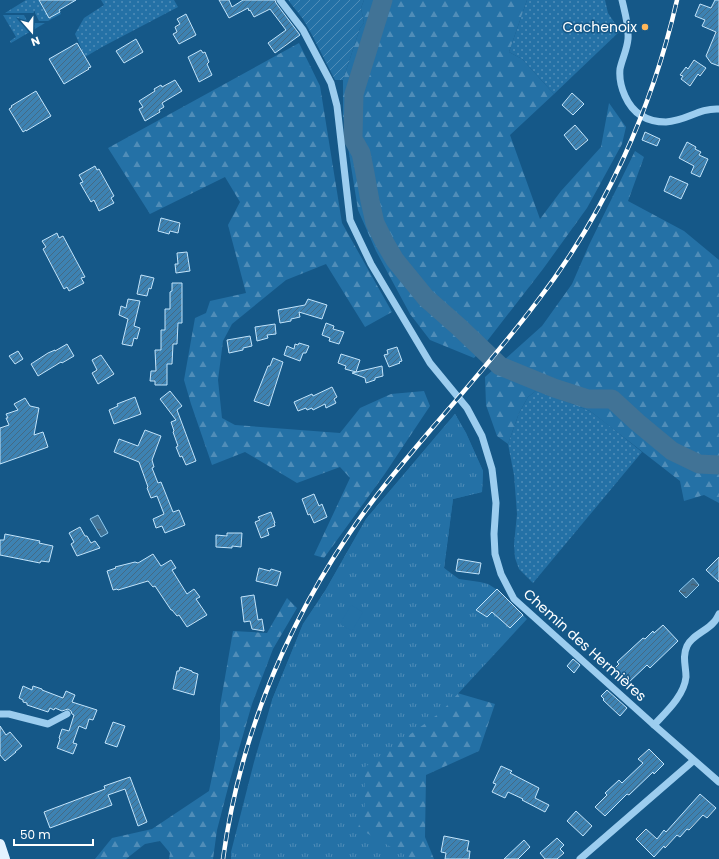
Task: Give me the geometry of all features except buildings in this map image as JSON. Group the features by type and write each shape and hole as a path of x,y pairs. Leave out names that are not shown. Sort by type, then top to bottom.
{"main road":[{"path":"0,844 5,859"}],"street":[{"name":"Chemin des Hermières","path":"280,0 303,30 331,84 337,106 350,220 371,264 430,363 467,408 482,436 492,469 496,503 494,534 495,554 501,574 514,599 693,761 719,782"},
{"path":"622,0 627,25 628,40 621,66 620,81 626,99 635,111 654,121 667,122 680,120 705,110 719,109"},
{"path":"654,725 676,699 685,685 686,675 684,655 690,640 708,628 719,614"},
{"path":"0,714 9,714 48,724 67,714"},
{"path":"580,859 589,856 693,761"}],"green space":[{"path":"26,0 39,0 49,18 60,12 61,14 48,21 39,21 35,13 5,13"},
{"path":"101,0 174,0 178,7 85,57 75,34 84,18 104,5"},
{"path":"288,0 364,0 361,8 364,23 360,28 343,80 335,80 303,19"},
{"path":"364,0 527,0 509,52 522,59 554,94 510,135 540,219 561,191 601,147 609,103 626,127 622,144 587,208 543,269 474,358 430,340 410,314 376,251 358,210 343,116 343,80 360,28 364,23 361,8"},
{"path":"527,0 605,0 608,13 620,31 554,94 522,59 509,52"},
{"path":"3,15 24,15 28,23 45,23 11,43 10,41 16,37"},
{"path":"299,43 320,86 342,223 392,312 365,327 326,264 286,280 232,324 223,341 218,380 222,418 235,425 340,433 360,408 391,394 424,391 430,406 384,475 324,558 314,555 350,478 340,467 297,483 245,452 212,465 184,380 195,318 206,313 210,301 246,293 228,225 240,202 225,177 150,214 108,148"},
{"path":"635,151 644,157 628,201 684,231 719,260 719,503 704,495 684,501 680,481 590,411 537,390 528,397 519,413 508,444 497,436 486,405 485,377 542,326 572,284 589,245"},
{"path":"537,390 590,411 642,452 533,583 519,569 515,558 514,544 517,514 514,475 508,444 519,413 528,397"},
{"path":"455,414 466,433 483,471 482,492 453,499 444,568 467,593 447,690 495,704 479,751 426,775 425,837 434,859 378,859 272,700 303,624 325,591 366,519"},
{"path":"455,414 466,433 483,471 482,492 453,499 444,568 459,579 488,584 496,589 527,619 441,712 365,767 365,806 358,828 412,859 231,859 231,852 254,762 272,700 303,624 325,591 366,519"},
{"path":"287,598 297,608 273,649 252,704 217,830 213,859 169,859 170,853 160,841 145,844 126,859 95,859 112,838 152,829 209,791 220,739 220,706 233,631 267,633"},
{"path":"351,605 363,612 352,631 340,624"}],"water":[{"path":"98,515 108,533 101,537 90,519"},
{"path":"693,578 699,585 686,598 679,591"}],"waterway":[{"path":"383,0 354,94 353,139 361,153 375,223 395,260 426,298 500,366 554,388 588,399 612,399 672,451 699,464 719,465"}],"railway":[{"path":"223,859 230,815 252,731 267,689 284,649 304,610 325,571 349,534 387,482 523,320 561,269 584,233 623,159 640,120 667,41 677,0"}],"place":[{"name":"Cachenoix","path":"645,27"}]}
